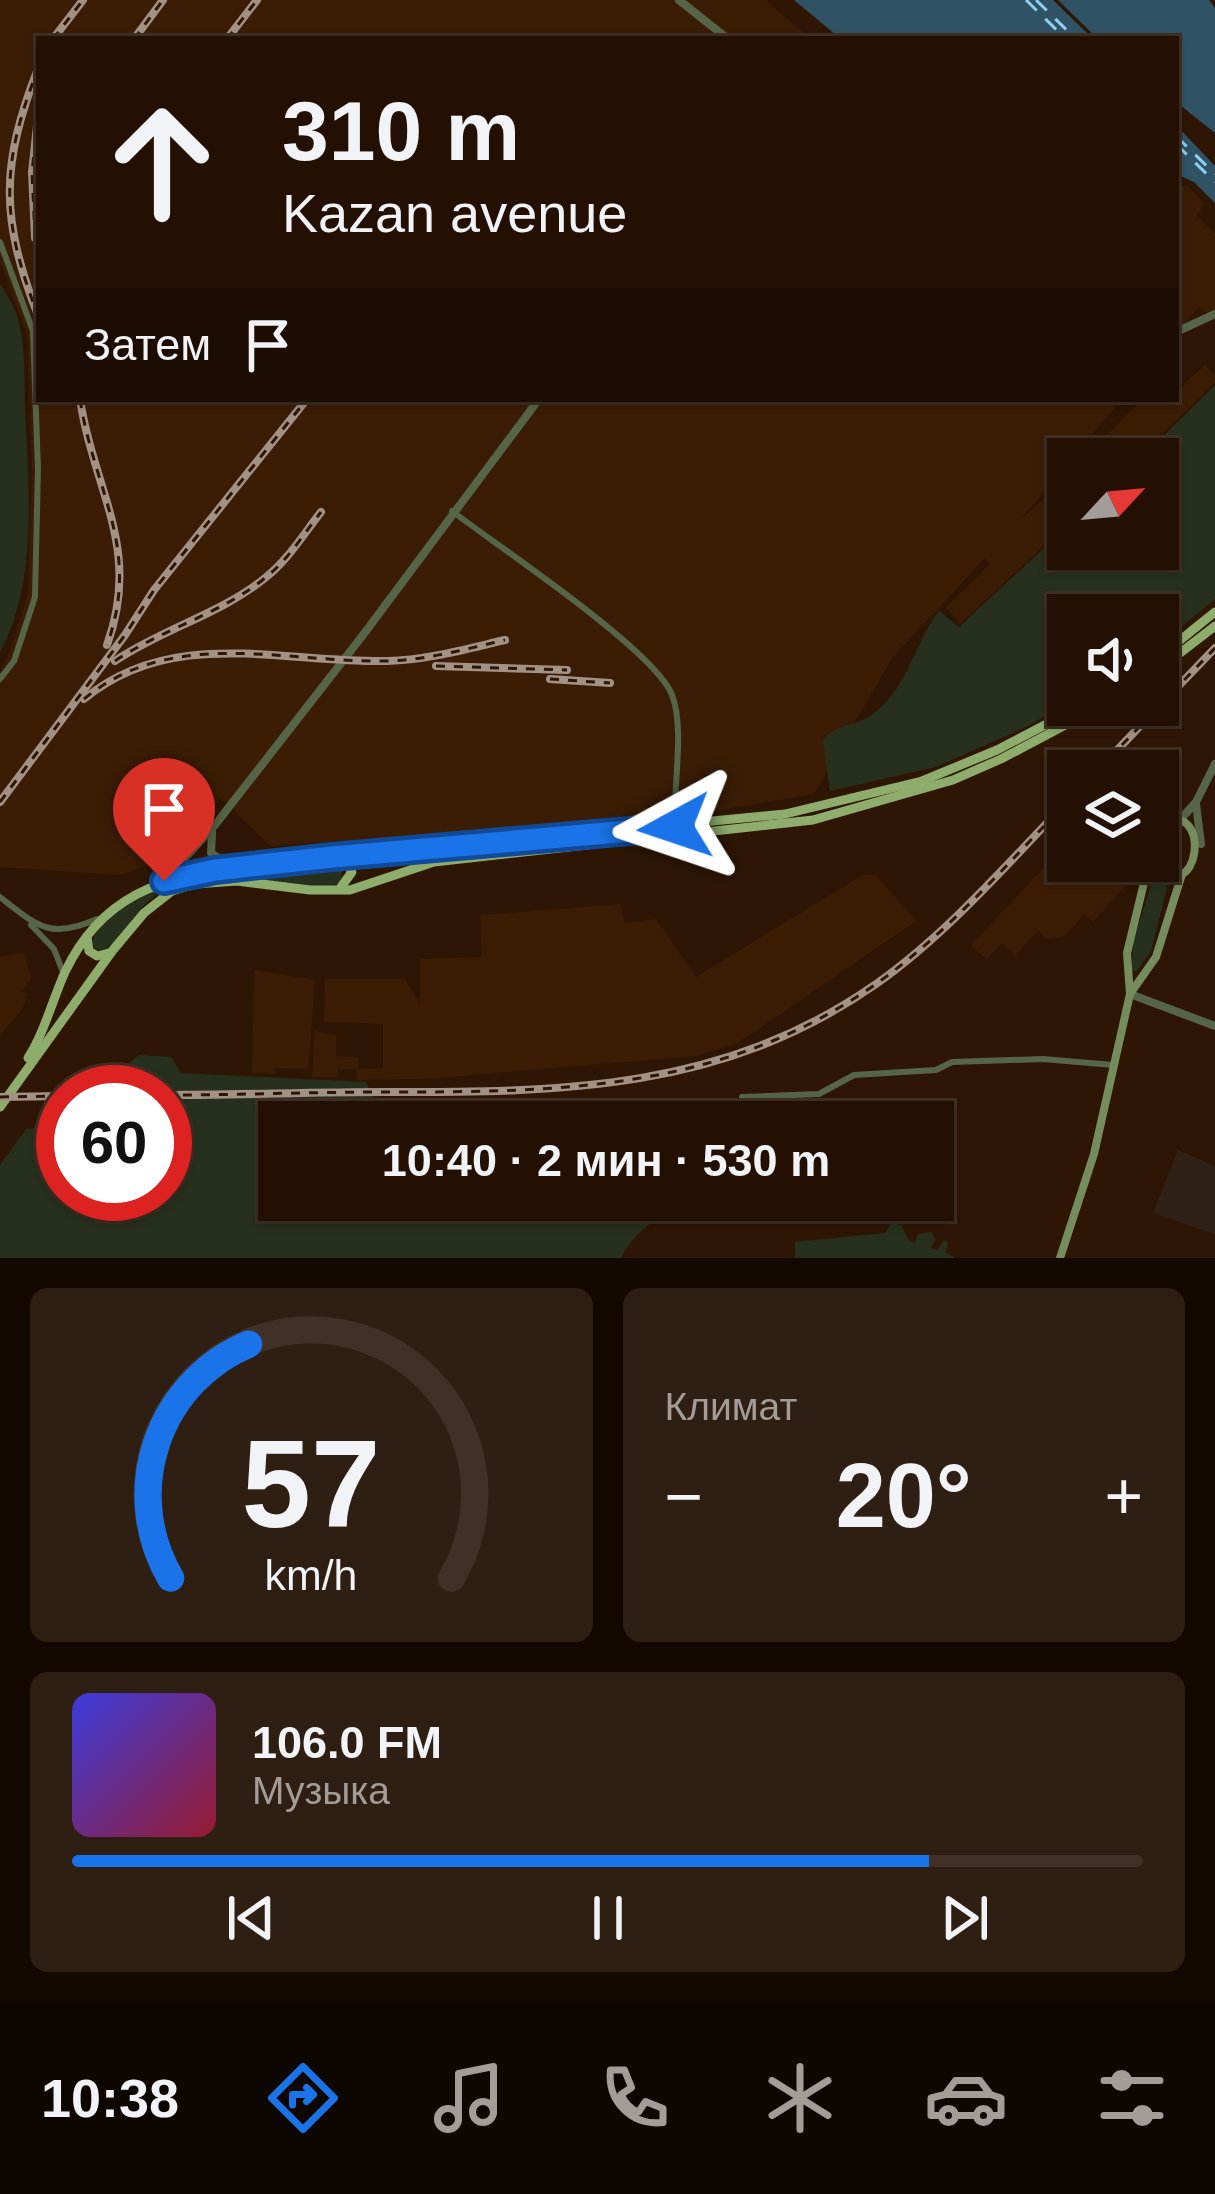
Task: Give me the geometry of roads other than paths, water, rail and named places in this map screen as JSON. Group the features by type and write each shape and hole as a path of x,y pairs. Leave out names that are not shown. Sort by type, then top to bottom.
{"main road":[{"path":"1179,641 1215,612"},
{"path":"1179,654 1215,626"},
{"path":"786,819 935,776 1047,724"},
{"path":"0,1107 113,950 160,898 195,884 238,881 330,891 365,888 434,862 786,819 953,780 1063,726"},
{"path":"1130,994 1156,957 1182,874 1199,860 1202,844 1193,827 1180,820"},
{"path":"0,1098 44,1031 63,976 88,932 106,915 164,881 332,857 758,823"},
{"path":"330,891 345,886 352,872 344,860 332,857"},
{"path":"1060,1258 1094,1154 1130,994 1126,953 1144,882"},
{"path":"88,932 86,944 97,956 113,950"}],"street":[{"path":"679,0 724,36"},
{"path":"0,242 33,331 38,473 35,597 14,662 0,679"},
{"path":"1179,331 1215,314"},
{"path":"164,881 215,825 363,635 537,402"},
{"path":"452,512 617,636 665,682 677,718 675,827"},
{"path":"1180,820 1196,802 1215,764"},
{"path":"1196,802 1202,844"},
{"path":"215,825 211,853 223,865 239,867"},
{"path":"0,897 41,927 62,932 106,915"},
{"path":"21,913 55,949 63,976"},
{"path":"1142,977 1144,991 1153,1003"},
{"path":"1130,994 1215,1027"},
{"path":"742,1097 819,1094 854,1075 936,1070 952,1062 1043,1059 1113,1065"}],"water":[{"path":"794,0 1053,0 1090,36 837,36"},
{"path":"1058,0 1209,0 1215,8 1215,133 1179,104 1179,36 1095,36"},
{"path":"1179,128 1215,166 1215,203 1194,182 1179,175"}],"railway":[{"path":"55,36 83,0"},
{"path":"136,36 163,0"},
{"path":"229,36 257,0"},
{"path":"36,74 17,134 10,192 17,250 36,310"},
{"path":"35,238 32,172 36,135"},
{"path":"81,402 118,549 120,579 107,645"},
{"path":"0,802 154,590 305,402"},
{"path":"115,661 248,591 281,563 321,512"},
{"path":"84,699 118,676 191,655 387,661 505,640"},
{"path":"1117,750 1215,648"},
{"path":"436,666 567,670"},
{"path":"550,679 610,683"},
{"path":"192,1095 578,1086 700,1065 760,1046 818,1019 902,964 1047,823"},
{"path":"0,1097 36,1096"}]}
